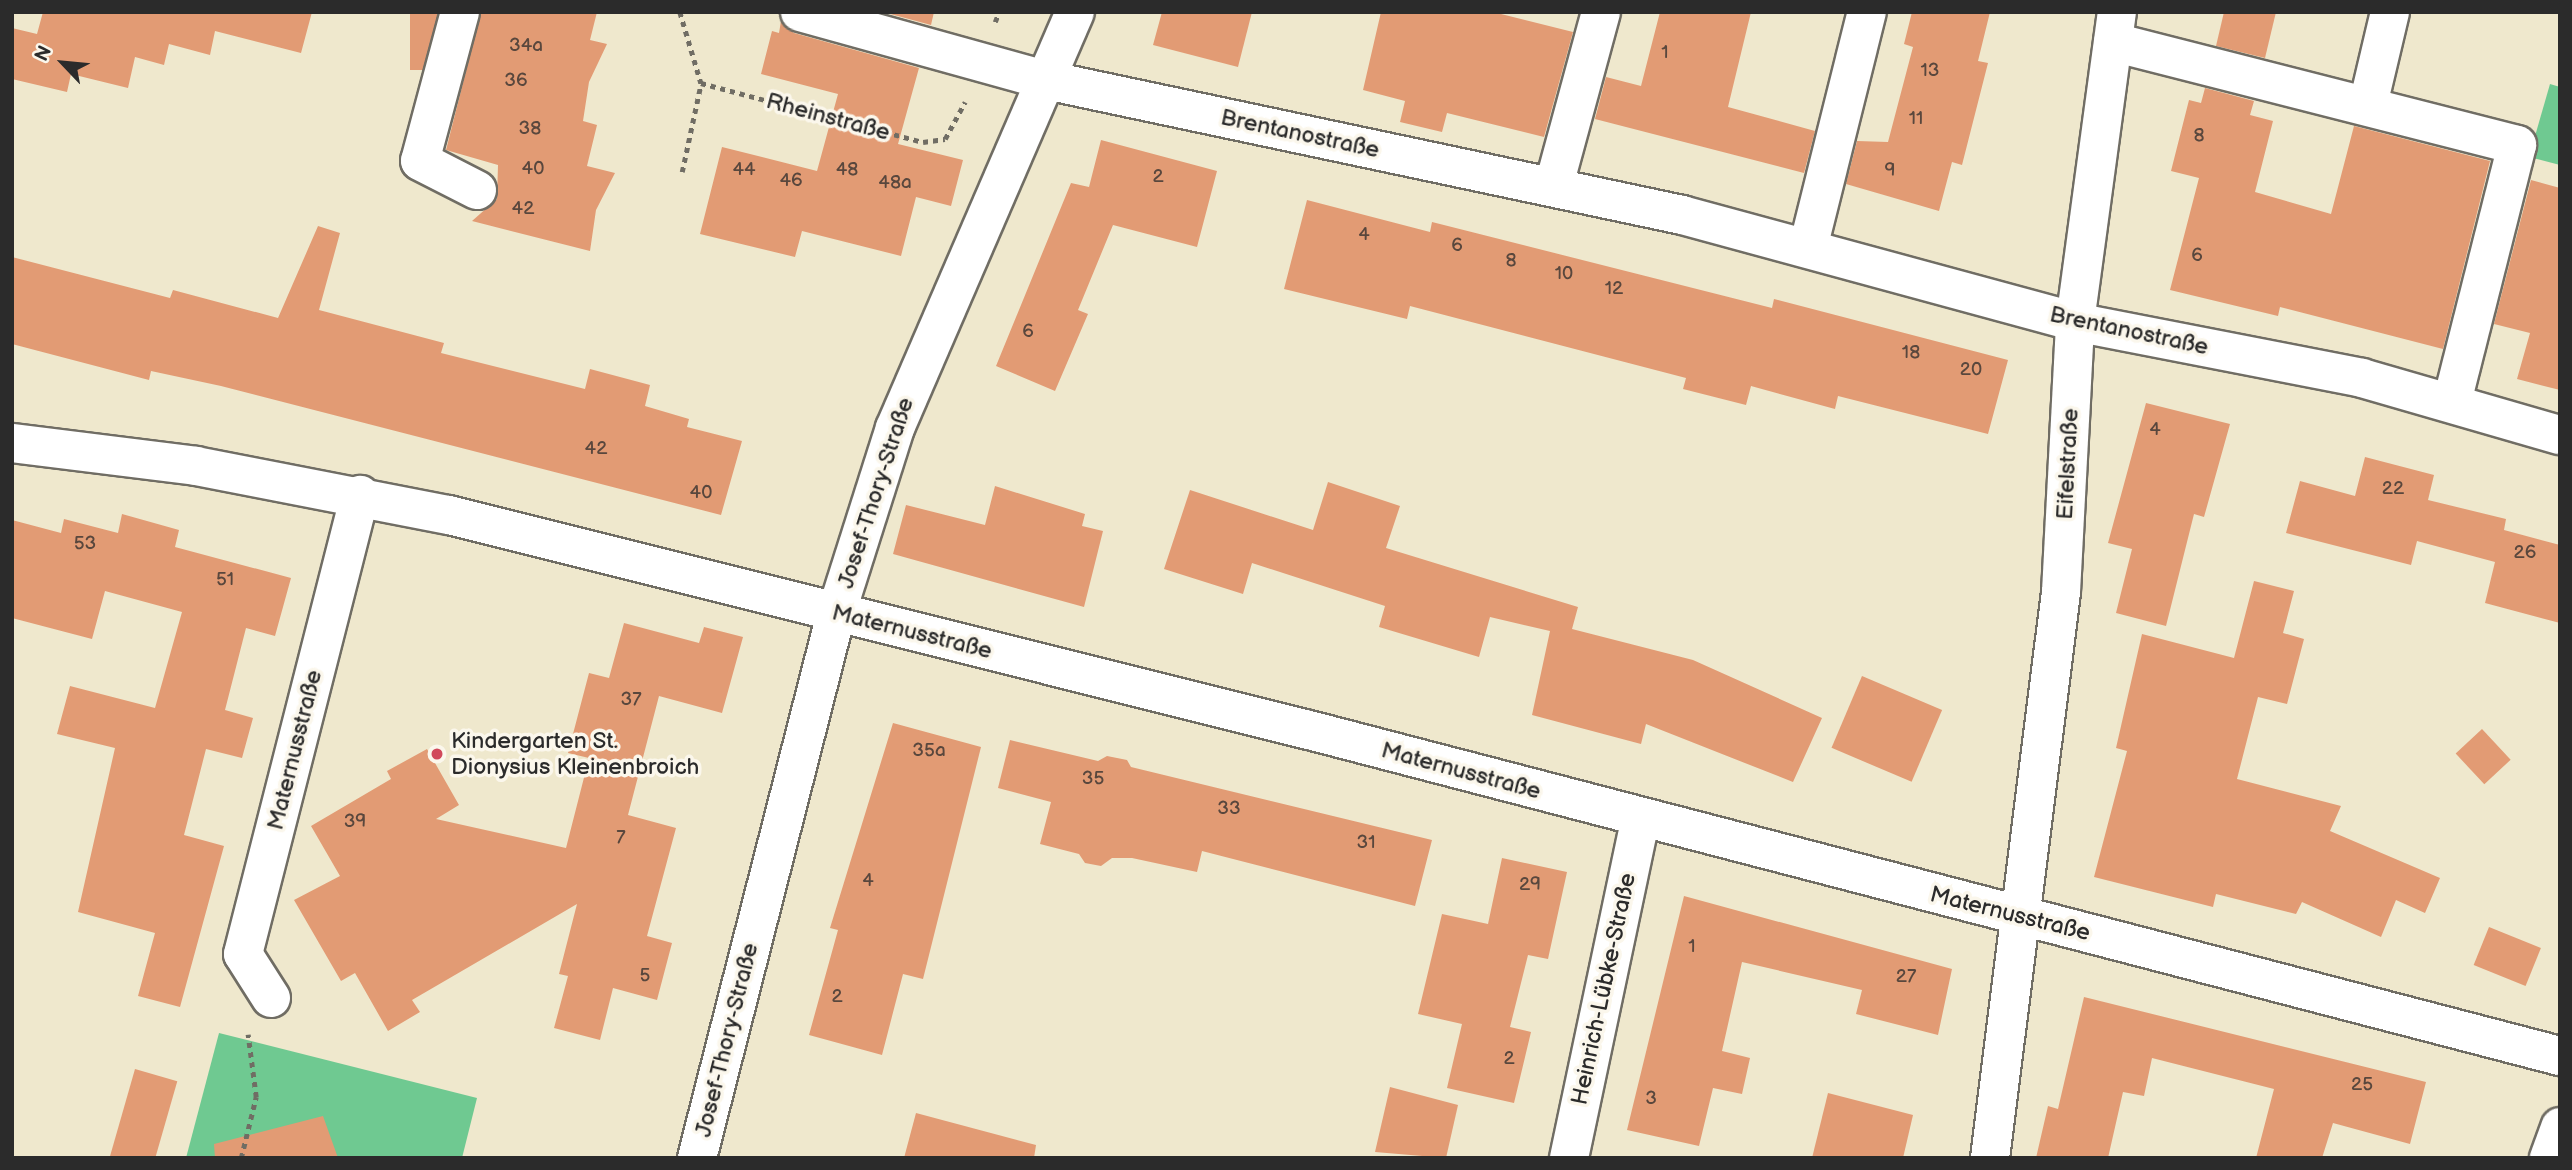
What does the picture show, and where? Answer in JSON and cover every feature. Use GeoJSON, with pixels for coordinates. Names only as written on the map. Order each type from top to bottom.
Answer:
{"type":"FeatureCollection","features":[{"type":"Feature","properties":{"kind":"street"},"geometry":{"type":"LineString","coordinates":[[460,12],[420,160],[477,190]]}},
{"type":"Feature","properties":{"kind":"street","name":"Brentanostraße"},"geometry":{"type":"LineString","coordinates":[[800,12],[1046,80],[1554,185],[1808,248],[2075,322],[2362,378],[2560,435]]}},
{"type":"Feature","properties":{"kind":"street","name":"Josef-Thory-Straße"},"geometry":{"type":"LineString","coordinates":[[697,1158],[836,614],[895,428],[1075,12]]}},
{"type":"Feature","properties":{"kind":"street"},"geometry":{"type":"LineString","coordinates":[[1554,185],[1601,12]]}},
{"type":"Feature","properties":{"kind":"street"},"geometry":{"type":"LineString","coordinates":[[1808,248],[1867,12]]}},
{"type":"Feature","properties":{"kind":"street"},"geometry":{"type":"LineString","coordinates":[[2368,106],[2390,12]]}},
{"type":"Feature","properties":{"kind":"street"},"geometry":{"type":"LineString","coordinates":[[2115,27],[2368,106],[2517,145],[2452,402]]}},
{"type":"Feature","properties":{"kind":"street","name":"Eifelstraße"},"geometry":{"type":"LineString","coordinates":[[1990,1158],[2061,592],[2075,322],[2115,27]]}},
{"type":"Feature","properties":{"kind":"street","name":"Maternusstraße"},"geometry":{"type":"LineString","coordinates":[[12,443],[360,495],[1309,730],[1640,820],[2560,1056]]}},
{"type":"Feature","properties":{"kind":"street","name":"Maternusstraße"},"geometry":{"type":"LineString","coordinates":[[259,1010],[243,954],[360,495]]}},
{"type":"Feature","properties":{"kind":"street","name":"Heinrich-Lübke-Straße"},"geometry":{"type":"LineString","coordinates":[[1569,1158],[1640,820]]}},
{"type":"Feature","properties":{"kind":"street"},"geometry":{"type":"LineString","coordinates":[[2549,1158],[2560,1128]]}},
{"type":"Feature","properties":{"kind":"path"},"geometry":{"type":"LineString","coordinates":[[680,12],[701,83],[682,172]]}},
{"type":"Feature","properties":{"kind":"path","name":"Rheinstraße"},"geometry":{"type":"LineString","coordinates":[[701,83],[934,143],[959,122],[977,63]]}},
{"type":"Feature","properties":{"kind":"path"},"geometry":{"type":"LineString","coordinates":[[241,1158],[256,1097],[259,1010]]}},
{"type":"Feature","properties":{"kind":"green space"},"geometry":{"type":"Polygon","coordinates":[[[2550,84],[2560,87],[2560,165],[2529,157],[2550,84]]]}},
{"type":"Feature","properties":{"kind":"green space"},"geometry":{"type":"Polygon","coordinates":[[[219,1033],[477,1098],[462,1158],[186,1158],[219,1033]]]}},
{"type":"Feature","properties":{"kind":"building"},"geometry":{"type":"Polygon","coordinates":[[[43,12],[312,12],[301,53],[215,31],[210,55],[169,44],[164,65],[135,57],[128,88],[71,74],[67,92],[12,79],[12,28],[37,34],[43,12]]]}},
{"type":"Feature","properties":{"kind":"building"},"geometry":{"type":"Polygon","coordinates":[[[410,12],[437,12],[437,70],[410,70],[410,12]]]}},
{"type":"Feature","properties":{"kind":"building"},"geometry":{"type":"Polygon","coordinates":[[[481,12],[597,12],[590,40],[607,44],[589,82],[583,121],[597,125],[587,166],[615,173],[596,210],[590,251],[472,221],[497,199],[498,165],[446,150],[481,12]]]}},
{"type":"Feature","properties":{"kind":"building"},"geometry":{"type":"Polygon","coordinates":[[[883,12],[934,12],[931,25],[883,12]]]}},
{"type":"Feature","properties":{"kind":"building"},"geometry":{"type":"Polygon","coordinates":[[[1162,12],[1252,12],[1238,67],[1153,45],[1162,12]]]}},
{"type":"Feature","properties":{"kind":"building"},"geometry":{"type":"Polygon","coordinates":[[[1381,12],[1493,12],[1573,32],[1544,137],[1447,113],[1442,132],[1400,122],[1405,101],[1363,90],[1381,12]]]}},
{"type":"Feature","properties":{"kind":"building"},"geometry":{"type":"Polygon","coordinates":[[[1660,12],[1751,12],[1728,107],[1815,131],[1804,173],[1595,119],[1606,77],[1641,86],[1660,12]]]}},
{"type":"Feature","properties":{"kind":"building"},"geometry":{"type":"Polygon","coordinates":[[[1912,12],[1990,12],[1978,61],[1988,63],[1962,165],[1952,162],[1939,211],[1846,184],[1857,141],[1888,142],[1913,47],[1904,44],[1912,12]]]}},
{"type":"Feature","properties":{"kind":"building"},"geometry":{"type":"Polygon","coordinates":[[[2224,12],[2276,12],[2265,58],[2216,46],[2224,12]]]}},
{"type":"Feature","properties":{"kind":"building"},"geometry":{"type":"Polygon","coordinates":[[[781,21],[794,33],[919,68],[898,144],[963,160],[951,206],[916,197],[901,256],[802,231],[795,257],[700,234],[722,147],[817,171],[838,94],[761,74],[772,31],[779,33],[781,21]]]}},
{"type":"Feature","properties":{"kind":"building"},"geometry":{"type":"Polygon","coordinates":[[[2205,88],[2254,101],[2250,115],[2273,121],[2255,192],[2331,214],[2354,126],[2490,161],[2443,349],[2280,307],[2278,316],[2170,290],[2199,178],[2171,171],[2189,100],[2201,103],[2205,88]]]}},
{"type":"Feature","properties":{"kind":"building"},"geometry":{"type":"Polygon","coordinates":[[[1101,140],[1217,171],[1197,247],[1113,225],[1078,310],[1088,314],[1055,391],[996,366],[1071,183],[1089,187],[1101,140]]]}},
{"type":"Feature","properties":{"kind":"building"},"geometry":{"type":"Polygon","coordinates":[[[2531,180],[2560,188],[2560,390],[2517,379],[2530,333],[2494,324],[2531,180]]]}},
{"type":"Feature","properties":{"kind":"building"},"geometry":{"type":"Polygon","coordinates":[[[1307,200],[1430,232],[1432,222],[1772,308],[1774,299],[2008,360],[1988,434],[1838,396],[1835,409],[1751,386],[1746,405],[1683,389],[1686,378],[1410,306],[1407,319],[1284,289],[1307,200]]]}},
{"type":"Feature","properties":{"kind":"building"},"geometry":{"type":"Polygon","coordinates":[[[318,226],[340,233],[319,310],[444,343],[441,353],[585,389],[590,369],[650,385],[645,406],[689,419],[687,427],[742,441],[721,515],[221,386],[151,371],[149,380],[12,344],[12,257],[170,298],[173,290],[278,318],[318,226]]]}},
{"type":"Feature","properties":{"kind":"building"},"geometry":{"type":"Polygon","coordinates":[[[2146,403],[2230,424],[2204,517],[2194,514],[2166,626],[2116,613],[2132,549],[2108,543],[2146,403]]]}},
{"type":"Feature","properties":{"kind":"building"},"geometry":{"type":"Polygon","coordinates":[[[2365,457],[2434,475],[2428,500],[2506,519],[2504,530],[2560,545],[2560,623],[2485,603],[2495,562],[2417,541],[2411,565],[2286,533],[2300,481],[2355,496],[2365,457]]]}},
{"type":"Feature","properties":{"kind":"building"},"geometry":{"type":"Polygon","coordinates":[[[1328,482],[1400,506],[1386,548],[1578,607],[1572,629],[1693,660],[1822,718],[1793,782],[1646,724],[1641,744],[1532,715],[1550,631],[1490,617],[1479,657],[1379,627],[1385,606],[1252,563],[1243,594],[1164,569],[1190,490],[1313,530],[1328,482]]]}},
{"type":"Feature","properties":{"kind":"building"},"geometry":{"type":"Polygon","coordinates":[[[995,486],[1085,514],[1082,526],[1103,531],[1084,607],[893,554],[906,505],[985,525],[995,486]]]}},
{"type":"Feature","properties":{"kind":"building"},"geometry":{"type":"Polygon","coordinates":[[[122,514],[179,530],[175,547],[291,578],[275,636],[246,628],[225,710],[253,718],[242,758],[206,749],[184,835],[224,846],[180,1007],[138,996],[155,933],[78,912],[115,748],[57,734],[70,686],[155,708],[182,612],[105,591],[92,639],[12,618],[12,520],[61,533],[64,519],[118,533],[122,514]]]}},
{"type":"Feature","properties":{"kind":"building"},"geometry":{"type":"Polygon","coordinates":[[[2254,581],[2294,591],[2283,633],[2304,639],[2287,704],[2258,697],[2237,779],[2341,806],[2330,831],[2440,878],[2425,913],[2396,900],[2381,937],[2302,902],[2296,914],[2216,894],[2213,907],[2094,877],[2127,751],[2116,748],[2142,634],[2234,658],[2254,581]]]}},
{"type":"Feature","properties":{"kind":"building"},"geometry":{"type":"Polygon","coordinates":[[[624,623],[699,643],[704,627],[743,637],[722,713],[659,696],[628,815],[676,828],[647,936],[672,943],[657,1000],[613,988],[600,1040],[554,1028],[568,976],[559,974],[577,904],[412,1000],[420,1012],[388,1031],[355,973],[341,981],[294,900],[340,876],[311,826],[391,779],[387,771],[427,749],[459,805],[436,819],[566,848],[589,758],[568,753],[589,673],[609,678],[624,623]]]}},
{"type":"Feature","properties":{"kind":"building"},"geometry":{"type":"Polygon","coordinates":[[[1862,676],[1942,710],[1912,782],[1832,748],[1862,676]]]}},
{"type":"Feature","properties":{"kind":"building"},"geometry":{"type":"Polygon","coordinates":[[[893,723],[981,747],[923,979],[903,974],[882,1055],[809,1035],[838,930],[830,928],[893,723]]]}},
{"type":"Feature","properties":{"kind":"building"},"geometry":{"type":"Polygon","coordinates":[[[2482,729],[2511,760],[2484,784],[2456,754],[2482,729]]]}},
{"type":"Feature","properties":{"kind":"building"},"geometry":{"type":"Polygon","coordinates":[[[1010,740],[1098,761],[1107,756],[1127,760],[1131,767],[1432,840],[1415,906],[1202,851],[1197,872],[1132,858],[1112,858],[1101,866],[1085,863],[1079,854],[1040,844],[1051,802],[998,788],[1010,740]]]}},
{"type":"Feature","properties":{"kind":"building"},"geometry":{"type":"Polygon","coordinates":[[[1502,858],[1567,872],[1548,959],[1528,955],[1510,1027],[1531,1032],[1514,1103],[1447,1088],[1462,1024],[1418,1014],[1442,914],[1488,924],[1502,858]]]}},
{"type":"Feature","properties":{"kind":"building"},"geometry":{"type":"Polygon","coordinates":[[[1684,896],[1952,969],[1938,1035],[1856,1014],[1862,990],[1742,962],[1722,1051],[1750,1058],[1742,1094],[1713,1088],[1699,1146],[1627,1130],[1684,896]]]}},
{"type":"Feature","properties":{"kind":"building"},"geometry":{"type":"Polygon","coordinates":[[[2489,927],[2541,948],[2526,986],[2474,965],[2489,927]]]}},
{"type":"Feature","properties":{"kind":"building"},"geometry":{"type":"Polygon","coordinates":[[[2084,997],[2426,1082],[2410,1144],[2333,1123],[2322,1158],[2256,1158],[2274,1089],[2152,1058],[2144,1096],[2123,1092],[2108,1158],[2036,1158],[2048,1106],[2058,1109],[2084,997]]]}},
{"type":"Feature","properties":{"kind":"building"},"geometry":{"type":"Polygon","coordinates":[[[135,1069],[177,1081],[155,1158],[110,1157],[135,1069]]]}},
{"type":"Feature","properties":{"kind":"building"},"geometry":{"type":"Polygon","coordinates":[[[1390,1087],[1458,1105],[1446,1158],[1375,1152],[1390,1087]]]}},
{"type":"Feature","properties":{"kind":"building"},"geometry":{"type":"Polygon","coordinates":[[[1828,1093],[1913,1115],[1903,1158],[1812,1158],[1828,1093]]]}},
{"type":"Feature","properties":{"kind":"building"},"geometry":{"type":"Polygon","coordinates":[[[916,1113],[1036,1145],[1034,1158],[904,1158],[916,1113]]]}},
{"type":"Feature","properties":{"kind":"building"},"geometry":{"type":"Polygon","coordinates":[[[323,1116],[338,1158],[215,1158],[214,1144],[323,1116]]]}},
{"type":"Feature","properties":{"kind":"place","name":"Kindergarten St. Dionysius Kleinenbroich"},"geometry":{"type":"Point","coordinates":[437,754]}}]}
